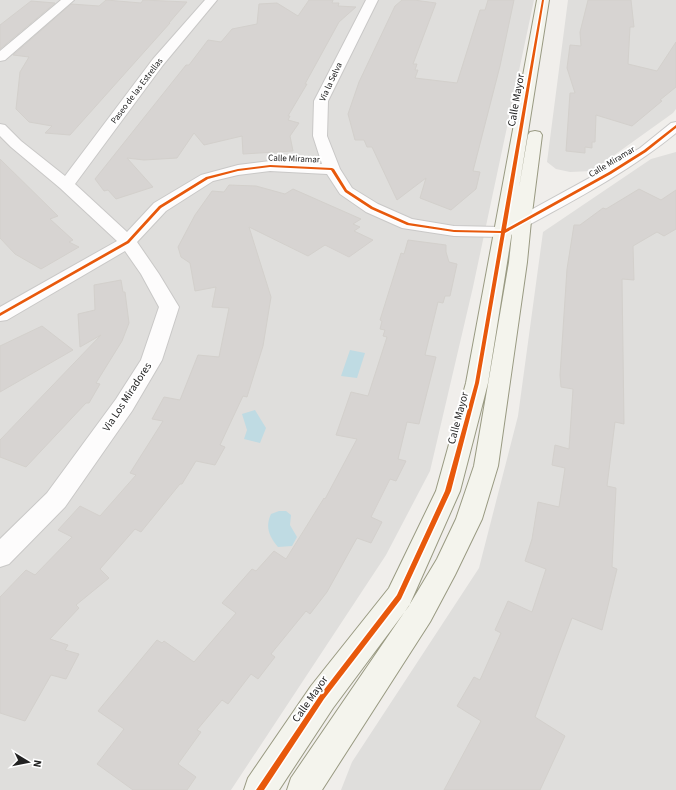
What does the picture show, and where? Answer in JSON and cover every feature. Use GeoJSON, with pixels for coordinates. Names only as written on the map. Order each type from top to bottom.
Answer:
{"type":"FeatureCollection","features":[{"type":"Feature","properties":{"kind":"street"},"geometry":{"type":"LineString","coordinates":[[0,57],[68,0]]}},
{"type":"Feature","properties":{"kind":"street","name":"Paseo de las Estrellas"},"geometry":{"type":"LineString","coordinates":[[66,185],[158,62],[211,0]]}},
{"type":"Feature","properties":{"kind":"street","name":"Via la Selva"},"geometry":{"type":"LineString","coordinates":[[332,169],[320,136],[321,101],[372,0]]}},
{"type":"Feature","properties":{"kind":"street","name":"Calle Mayor"},"geometry":{"type":"LineString","coordinates":[[260,790],[322,697],[446,567],[469,519],[486,466],[518,262],[513,227],[543,0]]}},
{"type":"Feature","properties":{"kind":"street","name":"Calle Mayor"},"geometry":{"type":"LineString","coordinates":[[303,790],[409,605],[448,491],[477,383],[513,227],[555,0]]}},
{"type":"Feature","properties":{"kind":"street","name":"Calle Miramar"},"geometry":{"type":"LineString","coordinates":[[0,315],[128,242],[160,207],[207,178],[238,170],[270,166],[332,169],[346,191],[372,208],[408,224],[454,231],[513,227],[610,173],[645,151],[676,126]]}},
{"type":"Feature","properties":{"kind":"street","name":"Via Los Miradores"},"geometry":{"type":"LineString","coordinates":[[0,128],[16,144],[66,185],[128,242],[150,274],[169,307],[151,360],[124,405],[56,500],[0,556]]}},
{"type":"Feature","properties":{"kind":"street"},"geometry":{"type":"LineString","coordinates":[[645,151],[672,148]]}},
{"type":"Feature","properties":{"kind":"shaded area"},"geometry":{"type":"Polygon","coordinates":[[[0,0],[534,0],[473,287],[430,471],[386,555],[231,790],[0,790],[0,0]]]}},
{"type":"Feature","properties":{"kind":"shaded area"},"geometry":{"type":"Polygon","coordinates":[[[568,0],[676,0],[676,109],[673,113],[592,171],[570,172],[556,169],[547,162],[568,0]]]}},
{"type":"Feature","properties":{"kind":"shaded area"},"geometry":{"type":"Polygon","coordinates":[[[676,152],[676,790],[341,790],[352,762],[479,568],[518,416],[543,232],[651,159],[676,152]]]}},
{"type":"Feature","properties":{"kind":"water"},"geometry":{"type":"Polygon","coordinates":[[[350,350],[365,353],[357,378],[341,376],[350,350]]]}},
{"type":"Feature","properties":{"kind":"water"},"geometry":{"type":"Polygon","coordinates":[[[255,410],[266,428],[260,443],[244,439],[247,430],[242,414],[255,410]]]}},
{"type":"Feature","properties":{"kind":"water"},"geometry":{"type":"Polygon","coordinates":[[[279,511],[286,511],[291,515],[290,525],[297,537],[292,546],[278,547],[270,535],[268,527],[269,519],[271,514],[279,511]]]}},
{"type":"Feature","properties":{"kind":"building"},"geometry":{"type":"Polygon","coordinates":[[[106,0],[141,3],[143,0],[187,2],[70,135],[45,133],[52,126],[29,122],[16,109],[20,72],[29,57],[13,55],[71,4],[99,6],[106,0]]]}},
{"type":"Feature","properties":{"kind":"building"},"geometry":{"type":"Polygon","coordinates":[[[309,0],[333,0],[332,3],[339,3],[338,6],[356,7],[339,22],[305,84],[307,84],[288,116],[290,116],[288,120],[299,123],[290,136],[293,151],[243,154],[242,136],[204,145],[194,133],[177,158],[144,160],[127,158],[153,187],[116,199],[108,190],[104,191],[95,179],[186,65],[189,65],[208,40],[221,42],[232,29],[257,24],[259,4],[277,3],[298,16],[309,0]]]}},
{"type":"Feature","properties":{"kind":"building"},"geometry":{"type":"Polygon","coordinates":[[[402,0],[436,3],[413,64],[417,64],[415,70],[418,70],[415,78],[457,83],[480,10],[485,10],[488,0],[514,0],[500,66],[473,171],[480,172],[476,189],[451,210],[420,198],[426,178],[397,200],[372,147],[367,147],[364,140],[355,140],[348,114],[359,82],[395,6],[402,0]]]}},
{"type":"Feature","properties":{"kind":"building"},"geometry":{"type":"Polygon","coordinates":[[[588,0],[631,0],[634,27],[630,27],[628,64],[657,71],[676,42],[676,87],[632,126],[596,115],[595,142],[592,142],[592,148],[585,147],[585,153],[566,151],[570,93],[575,93],[567,68],[570,45],[581,46],[580,32],[588,0]]]}},
{"type":"Feature","properties":{"kind":"building"},"geometry":{"type":"Polygon","coordinates":[[[31,1],[55,3],[0,49],[0,25],[31,1]]]}},
{"type":"Feature","properties":{"kind":"building"},"geometry":{"type":"Polygon","coordinates":[[[0,159],[58,216],[50,219],[73,240],[69,242],[79,247],[41,269],[15,254],[0,238],[0,159]]]}},
{"type":"Feature","properties":{"kind":"building"},"geometry":{"type":"Polygon","coordinates":[[[229,185],[256,186],[285,194],[293,189],[361,219],[353,224],[360,227],[354,231],[373,240],[349,257],[325,245],[308,256],[249,227],[271,297],[263,346],[247,397],[243,396],[220,445],[225,447],[215,465],[196,461],[182,484],[180,484],[141,532],[135,529],[100,569],[109,578],[76,605],[79,608],[50,639],[68,645],[65,650],[79,654],[66,679],[51,675],[25,721],[0,713],[0,597],[26,570],[35,575],[72,537],[58,530],[80,506],[100,516],[136,475],[130,473],[163,421],[152,419],[164,397],[180,400],[198,355],[219,357],[229,308],[212,307],[216,287],[195,291],[190,263],[181,257],[178,247],[195,215],[212,191],[224,192],[229,185]]]}},
{"type":"Feature","properties":{"kind":"building"},"geometry":{"type":"Polygon","coordinates":[[[639,189],[661,200],[676,190],[676,229],[664,236],[657,232],[633,246],[634,280],[622,279],[624,424],[615,422],[607,486],[616,488],[612,567],[617,569],[602,630],[572,618],[535,717],[565,736],[540,790],[444,790],[481,721],[457,706],[474,677],[480,680],[501,633],[495,630],[508,601],[532,612],[546,569],[525,561],[532,539],[538,502],[559,507],[565,468],[552,465],[555,445],[569,449],[573,389],[561,387],[560,375],[567,269],[574,225],[580,225],[603,208],[606,209],[639,189]]]}},
{"type":"Feature","properties":{"kind":"building"},"geometry":{"type":"Polygon","coordinates":[[[408,240],[446,245],[446,252],[449,262],[457,264],[450,296],[445,296],[443,303],[438,302],[425,355],[436,357],[419,424],[407,422],[398,459],[406,461],[396,481],[390,479],[371,517],[382,522],[371,543],[357,538],[327,592],[310,614],[306,611],[271,654],[275,657],[258,679],[251,674],[228,704],[222,700],[197,730],[201,732],[178,764],[196,777],[187,790],[133,790],[97,764],[124,729],[98,711],[157,640],[162,643],[164,641],[194,662],[236,613],[222,603],[252,569],[256,571],[274,551],[286,559],[324,498],[325,499],[357,439],[336,435],[351,392],[368,396],[387,337],[383,336],[385,330],[380,329],[382,321],[380,320],[401,253],[404,254],[408,240]]]}},
{"type":"Feature","properties":{"kind":"building"},"geometry":{"type":"Polygon","coordinates":[[[121,280],[123,292],[125,292],[129,323],[122,341],[96,383],[100,384],[89,403],[86,403],[26,467],[0,457],[0,440],[101,335],[80,347],[78,314],[95,310],[94,285],[121,280]]]}},
{"type":"Feature","properties":{"kind":"building"},"geometry":{"type":"Polygon","coordinates":[[[42,326],[73,350],[0,392],[0,346],[42,326]]]}},
{"type":"Feature","properties":{"kind":"cycle path"},"geometry":{"type":"LineString","coordinates":[[260,790],[322,697],[399,597],[448,491],[477,383],[543,0]]}},
{"type":"Feature","properties":{"kind":"cycle path"},"geometry":{"type":"LineString","coordinates":[[0,315],[128,242],[160,207],[207,178],[238,170],[270,166],[332,169],[346,191],[372,208],[408,224],[454,231],[503,232],[610,173],[645,151],[676,126]]}}]}
